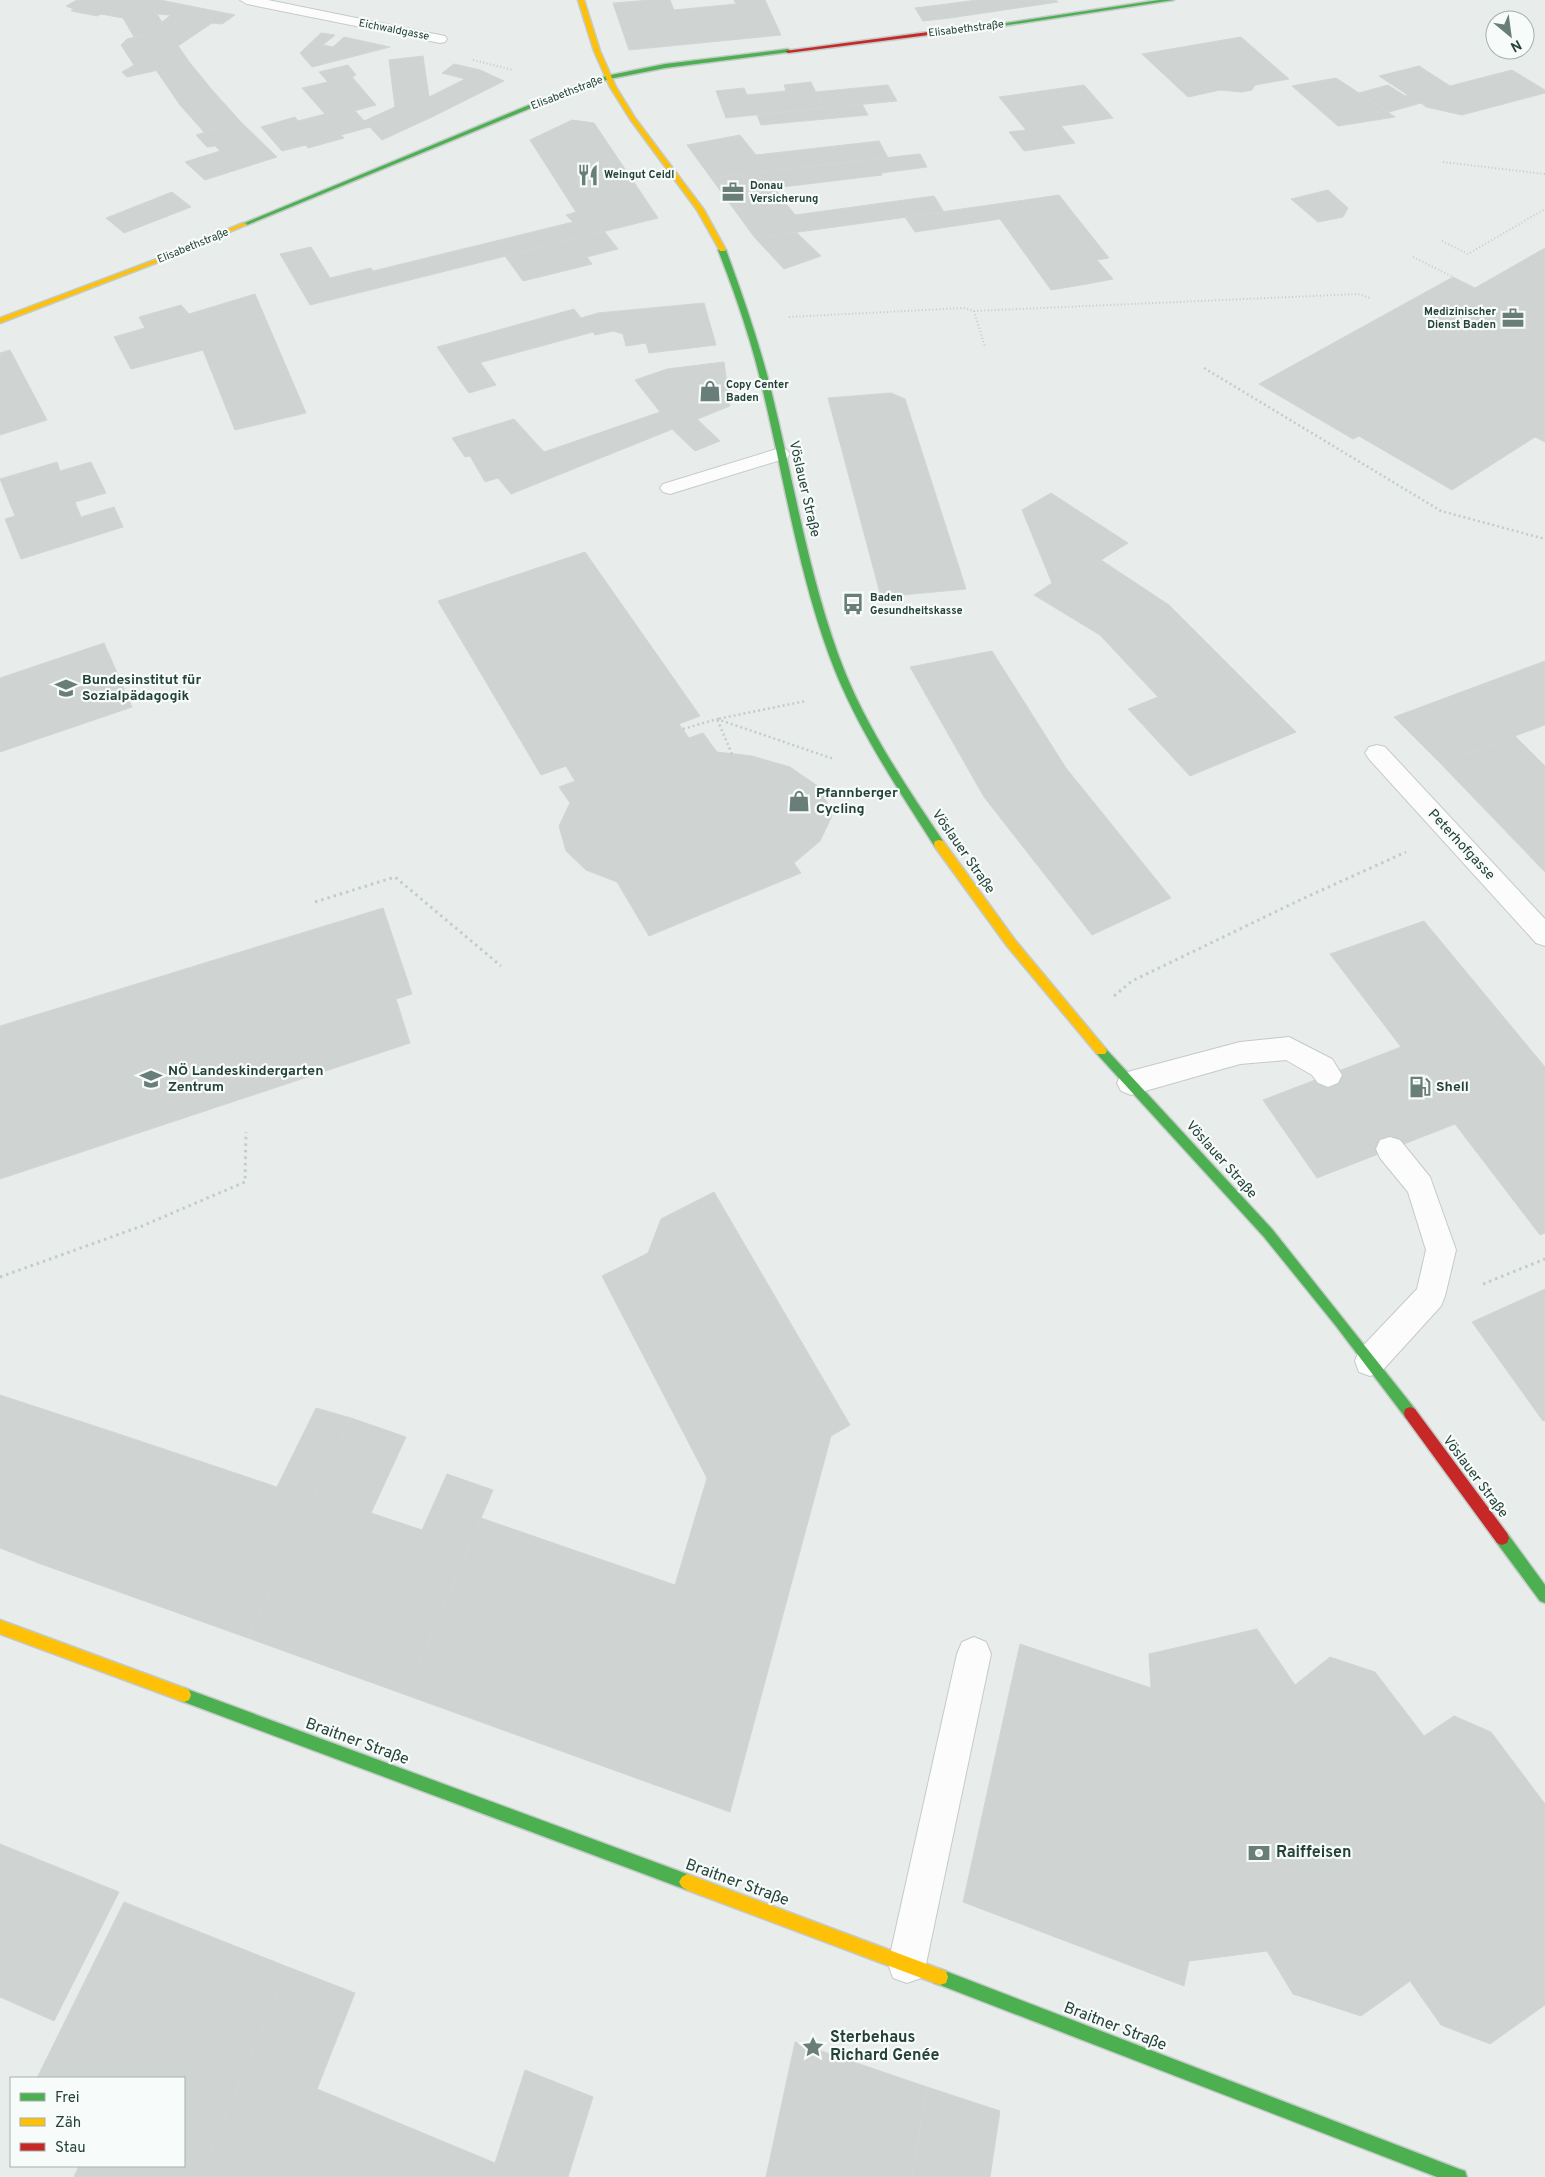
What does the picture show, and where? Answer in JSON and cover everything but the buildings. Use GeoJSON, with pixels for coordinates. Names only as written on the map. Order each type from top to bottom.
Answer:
{"type":"FeatureCollection","features":[{"type":"Feature","properties":{"kind":"street","name":"Eichwaldgasse"},"geometry":{"type":"LineString","coordinates":[[247,0],[440,39]]}},
{"type":"Feature","properties":{"kind":"street","name":"Vöslauer Straße"},"geometry":{"type":"LineString","coordinates":[[581,0],[597,54],[626,110],[685,187],[707,220],[726,260],[760,360],[780,454],[817,607],[845,682],[903,790],[947,858],[1007,939],[1078,1025],[1268,1233],[1370,1361],[1545,1596]]}},
{"type":"Feature","properties":{"kind":"street","name":"Elisabethstraße"},"geometry":{"type":"LineString","coordinates":[[0,320],[160,260],[608,77],[665,66],[1000,25],[1171,0]]}},
{"type":"Feature","properties":{"kind":"street"},"geometry":{"type":"LineString","coordinates":[[670,488],[780,454]]}},
{"type":"Feature","properties":{"kind":"street","name":"Peterhofgasse"},"geometry":{"type":"LineString","coordinates":[[1377,753],[1545,936]]}},
{"type":"Feature","properties":{"kind":"street"},"geometry":{"type":"LineString","coordinates":[[1131,1083],[1240,1053],[1290,1048],[1322,1067],[1328,1075]]}},
{"type":"Feature","properties":{"kind":"street"},"geometry":{"type":"LineString","coordinates":[[1370,1361],[1430,1296],[1441,1250],[1420,1186],[1390,1149]]}},
{"type":"Feature","properties":{"kind":"street","name":"Braitner Straße"},"geometry":{"type":"LineString","coordinates":[[0,1627],[907,1964],[1459,2177]]}},
{"type":"Feature","properties":{"kind":"street"},"geometry":{"type":"LineString","coordinates":[[907,1964],[974,1654]]}},
{"type":"Feature","properties":{"kind":"path","name":"Eichwaldgasse"},"geometry":{"type":"LineString","coordinates":[[440,39],[457,56],[533,74],[553,98]]}},
{"type":"Feature","properties":{"kind":"path"},"geometry":{"type":"LineString","coordinates":[[1443,162],[1545,174]]}},
{"type":"Feature","properties":{"kind":"path"},"geometry":{"type":"LineString","coordinates":[[1442,241],[1468,254],[1545,209]]}},
{"type":"Feature","properties":{"kind":"path"},"geometry":{"type":"LineString","coordinates":[[1413,257],[1453,277]]}},
{"type":"Feature","properties":{"kind":"path"},"geometry":{"type":"LineString","coordinates":[[746,320],[964,308],[974,311],[1358,294],[1370,298]]}},
{"type":"Feature","properties":{"kind":"path"},"geometry":{"type":"LineString","coordinates":[[974,311],[985,347]]}},
{"type":"Feature","properties":{"kind":"path"},"geometry":{"type":"LineString","coordinates":[[1204,368],[1441,512],[1545,539]]}},
{"type":"Feature","properties":{"kind":"path"},"geometry":{"type":"LineString","coordinates":[[683,729],[717,719],[792,704]]}},
{"type":"Feature","properties":{"kind":"path"},"geometry":{"type":"LineString","coordinates":[[717,719],[732,754]]}},
{"type":"Feature","properties":{"kind":"path"},"geometry":{"type":"LineString","coordinates":[[717,719],[829,758]]}},
{"type":"Feature","properties":{"kind":"path"},"geometry":{"type":"LineString","coordinates":[[1078,1025],[1132,981],[1302,899],[1450,833]]}},
{"type":"Feature","properties":{"kind":"path"},"geometry":{"type":"LineString","coordinates":[[315,902],[396,877],[501,966]]}},
{"type":"Feature","properties":{"kind":"path"},"geometry":{"type":"LineString","coordinates":[[0,1277],[142,1226],[245,1182],[246,1132]]}},
{"type":"Feature","properties":{"kind":"path"},"geometry":{"type":"LineString","coordinates":[[1481,1284],[1545,1258]]}},
{"type":"Feature","properties":{"kind":"traffic: fast"},"geometry":{"type":"LineString","coordinates":[[989,26],[1171,0]]}},
{"type":"Feature","properties":{"kind":"traffic: fast"},"geometry":{"type":"LineString","coordinates":[[245,224],[553,97],[608,77],[665,66],[788,51]]}},
{"type":"Feature","properties":{"kind":"traffic: fast"},"geometry":{"type":"LineString","coordinates":[[722,250],[740,296],[767,389],[799,533],[824,627],[834,656],[859,712],[889,766],[939,844]]}},
{"type":"Feature","properties":{"kind":"traffic: fast"},"geometry":{"type":"LineString","coordinates":[[1101,1051],[1268,1233],[1410,1413]]}},
{"type":"Feature","properties":{"kind":"traffic: fast"},"geometry":{"type":"LineString","coordinates":[[1502,1538],[1545,1596]]}},
{"type":"Feature","properties":{"kind":"traffic: fast"},"geometry":{"type":"LineString","coordinates":[[184,1695],[687,1882]]}},
{"type":"Feature","properties":{"kind":"traffic: fast"},"geometry":{"type":"LineString","coordinates":[[940,1977],[1459,2177]]}},
{"type":"Feature","properties":{"kind":"traffic: slow"},"geometry":{"type":"LineString","coordinates":[[581,0],[597,51],[613,87],[632,118],[700,210],[722,250]]}},
{"type":"Feature","properties":{"kind":"traffic: slow"},"geometry":{"type":"LineString","coordinates":[[0,321],[159,260],[245,224]]}},
{"type":"Feature","properties":{"kind":"traffic: slow"},"geometry":{"type":"LineString","coordinates":[[939,844],[1011,943],[1101,1051]]}},
{"type":"Feature","properties":{"kind":"traffic: slow"},"geometry":{"type":"LineString","coordinates":[[0,1627],[184,1695]]}},
{"type":"Feature","properties":{"kind":"traffic: slow"},"geometry":{"type":"LineString","coordinates":[[687,1882],[940,1977]]}},
{"type":"Feature","properties":{"kind":"traffic: jam"},"geometry":{"type":"LineString","coordinates":[[788,51],[989,26]]}},
{"type":"Feature","properties":{"kind":"traffic: jam"},"geometry":{"type":"LineString","coordinates":[[1410,1413],[1502,1538]]}},
{"type":"Feature","properties":{"kind":"place","name":"Weingut Ceidl"},"geometry":{"type":"Point","coordinates":[588,175]}},
{"type":"Feature","properties":{"kind":"place","name":"Donau Versicherung"},"geometry":{"type":"Point","coordinates":[733,192]}},
{"type":"Feature","properties":{"kind":"place","name":"Medizinischer Dienst Baden"},"geometry":{"type":"Point","coordinates":[1513,318]}},
{"type":"Feature","properties":{"kind":"place","name":"Copy Center Baden"},"geometry":{"type":"Point","coordinates":[710,391]}},
{"type":"Feature","properties":{"kind":"place","name":"Baden Gesundheitskasse"},"geometry":{"type":"Point","coordinates":[853,604]}},
{"type":"Feature","properties":{"kind":"place","name":"Bundesinstitut für Sozialpädagogik"},"geometry":{"type":"Point","coordinates":[66,688]}},
{"type":"Feature","properties":{"kind":"place","name":"Pfannberger Cycling"},"geometry":{"type":"Point","coordinates":[799,801]}},
{"type":"Feature","properties":{"kind":"place","name":"NÖ Landeskindergarten Zentrum"},"geometry":{"type":"Point","coordinates":[151,1079]}},
{"type":"Feature","properties":{"kind":"place","name":"Shell"},"geometry":{"type":"Point","coordinates":[1420,1087]}},
{"type":"Feature","properties":{"kind":"place","name":"Raiffeisen"},"geometry":{"type":"Point","coordinates":[1259,1853]}},
{"type":"Feature","properties":{"kind":"place","name":"Sterbehaus Richard Genée"},"geometry":{"type":"Point","coordinates":[813,2047]}}]}
